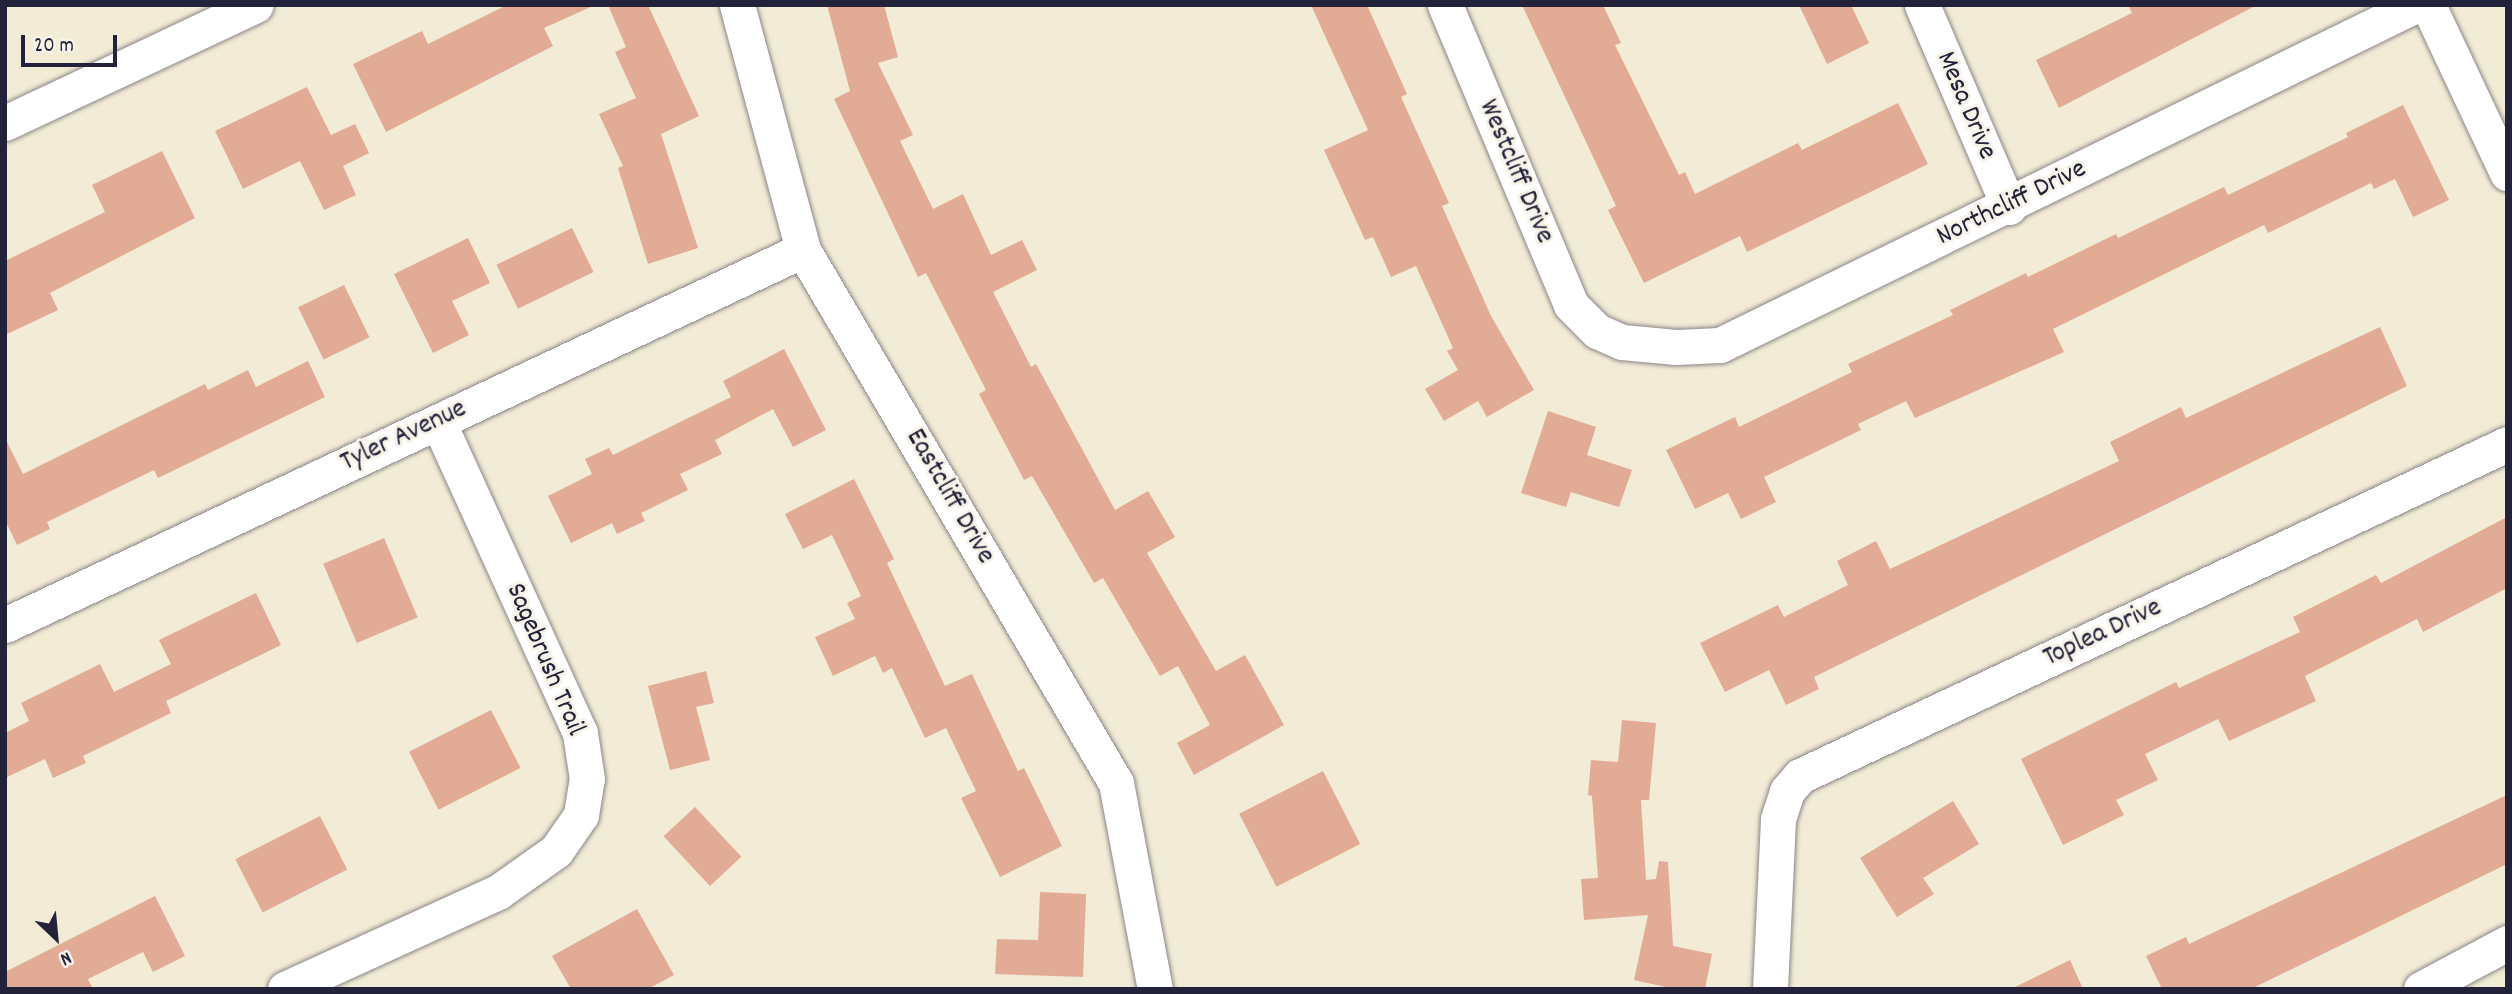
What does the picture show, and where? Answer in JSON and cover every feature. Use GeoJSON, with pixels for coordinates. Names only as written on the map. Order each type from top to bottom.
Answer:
{"type":"FeatureCollection","features":[{"type":"Feature","properties":{"kind":"street"},"geometry":{"type":"LineString","coordinates":[[5,123],[256,5]]}},
{"type":"Feature","properties":{"kind":"street","name":"Eastcliff Drive"},"geometry":{"type":"LineString","coordinates":[[737,5],[803,250],[1116,783],[1155,989]]}},
{"type":"Feature","properties":{"kind":"street","name":"Westcliff Drive"},"geometry":{"type":"LineString","coordinates":[[1445,5],[1571,305],[1597,331]]}},
{"type":"Feature","properties":{"kind":"street","name":"Mesa Drive"},"geometry":{"type":"LineString","coordinates":[[1922,5],[2009,207]]}},
{"type":"Feature","properties":{"kind":"street","name":"Northcliff Drive"},"geometry":{"type":"LineString","coordinates":[[1597,331],[1622,342],[1720,345],[2009,207],[2416,5]]}},
{"type":"Feature","properties":{"kind":"street"},"geometry":{"type":"LineString","coordinates":[[2428,5],[2507,173]]}},
{"type":"Feature","properties":{"kind":"street","name":"Tyler Avenue"},"geometry":{"type":"LineString","coordinates":[[5,625],[803,250]]}},
{"type":"Feature","properties":{"kind":"street","name":"Sagebrush Trail"},"geometry":{"type":"LineString","coordinates":[[285,989],[498,892],[556,851],[581,815],[587,779],[580,733],[438,422]]}},
{"type":"Feature","properties":{"kind":"street","name":"Toplea Drive"},"geometry":{"type":"LineString","coordinates":[[1770,989],[1778,882],[1778,819],[1787,791],[1800,776],[2507,444]]}},
{"type":"Feature","properties":{"kind":"street"},"geometry":{"type":"LineString","coordinates":[[2421,989],[2507,943]]}},
{"type":"Feature","properties":{"kind":"building"},"geometry":{"type":"Polygon","coordinates":[[[507,5],[595,5],[544,28],[553,46],[386,132],[353,64],[422,31],[428,44],[507,5]]]}},
{"type":"Feature","properties":{"kind":"building"},"geometry":{"type":"Polygon","coordinates":[[[608,5],[648,5],[699,116],[661,134],[698,248],[648,264],[618,168],[623,166],[599,114],[636,98],[615,52],[626,47],[608,5]]]}},
{"type":"Feature","properties":{"kind":"building"},"geometry":{"type":"Polygon","coordinates":[[[827,5],[884,5],[898,57],[878,63],[913,135],[900,141],[933,209],[963,194],[991,255],[1022,240],[1037,270],[993,292],[1031,367],[1036,364],[1115,510],[1148,491],[1175,537],[1147,553],[1216,671],[1245,655],[1284,725],[1194,775],[1177,743],[1210,725],[1178,666],[1160,676],[1103,578],[1094,583],[1032,476],[1024,480],[979,394],[986,390],[926,273],[918,277],[834,99],[850,91],[827,5]]]}},
{"type":"Feature","properties":{"kind":"building"},"geometry":{"type":"Polygon","coordinates":[[[1311,5],[1367,5],[1407,94],[1401,97],[1449,203],[1442,206],[1491,316],[1534,390],[1487,417],[1478,401],[1444,421],[1425,389],[1458,370],[1447,351],[1453,348],[1416,266],[1391,277],[1373,237],[1365,240],[1324,150],[1368,130],[1311,5]]]}},
{"type":"Feature","properties":{"kind":"building"},"geometry":{"type":"Polygon","coordinates":[[[1522,5],[1603,5],[1621,43],[1615,45],[1679,175],[1685,172],[1695,194],[1798,143],[1802,150],[1898,103],[1928,164],[1747,252],[1740,236],[1644,283],[1608,210],[1616,206],[1522,5]]]}},
{"type":"Feature","properties":{"kind":"building"},"geometry":{"type":"Polygon","coordinates":[[[1799,5],[1851,5],[1869,43],[1827,64],[1799,5]]]}},
{"type":"Feature","properties":{"kind":"building"},"geometry":{"type":"Polygon","coordinates":[[[2128,5],[2257,5],[2059,108],[2036,60],[2132,13],[2128,5]]]}},
{"type":"Feature","properties":{"kind":"building"},"geometry":{"type":"Polygon","coordinates":[[[307,87],[331,135],[355,124],[369,153],[343,166],[356,195],[324,210],[300,161],[243,189],[215,131],[307,87]]]}},
{"type":"Feature","properties":{"kind":"building"},"geometry":{"type":"Polygon","coordinates":[[[2403,105],[2449,200],[2413,217],[2395,179],[2374,189],[2371,183],[2268,233],[2264,225],[2053,329],[2064,352],[1915,418],[1906,401],[1858,424],[1861,430],[1764,477],[1776,502],[1741,519],[1728,493],[1695,509],[1666,450],[1735,417],[1739,427],[1852,372],[1848,364],[1953,315],[1950,310],[2026,273],[2028,277],[2116,234],[2118,238],[2224,187],[2228,195],[2348,137],[2346,133],[2403,105]]]}},
{"type":"Feature","properties":{"kind":"building"},"geometry":{"type":"Polygon","coordinates":[[[162,151],[195,218],[50,293],[58,310],[5,335],[5,261],[105,212],[92,185],[162,151]]]}},
{"type":"Feature","properties":{"kind":"building"},"geometry":{"type":"Polygon","coordinates":[[[572,228],[593,272],[518,309],[497,265],[572,228]]]}},
{"type":"Feature","properties":{"kind":"building"},"geometry":{"type":"Polygon","coordinates":[[[468,238],[490,283],[452,301],[469,335],[433,353],[394,274],[468,238]]]}},
{"type":"Feature","properties":{"kind":"building"},"geometry":{"type":"Polygon","coordinates":[[[344,285],[369,337],[324,359],[298,307],[344,285]]]}},
{"type":"Feature","properties":{"kind":"building"},"geometry":{"type":"Polygon","coordinates":[[[2380,327],[2407,386],[1814,677],[1819,689],[1786,705],[1769,670],[1725,692],[1700,643],[1778,605],[1784,617],[1848,585],[1837,561],[1876,541],[1890,569],[2119,461],[2110,442],[2181,407],[2186,418],[2380,327]]]}},
{"type":"Feature","properties":{"kind":"building"},"geometry":{"type":"Polygon","coordinates":[[[784,349],[826,430],[793,447],[773,409],[715,440],[722,454],[680,474],[688,490],[641,513],[645,521],[617,534],[612,523],[571,543],[548,496],[592,474],[585,459],[609,448],[613,455],[731,397],[723,381],[784,349]]]}},
{"type":"Feature","properties":{"kind":"building"},"geometry":{"type":"Polygon","coordinates":[[[308,361],[325,397],[158,478],[154,470],[47,522],[50,529],[17,545],[5,520],[5,438],[23,474],[205,384],[208,390],[248,370],[256,387],[308,361]]]}},
{"type":"Feature","properties":{"kind":"building"},"geometry":{"type":"Polygon","coordinates":[[[1548,411],[1596,427],[1587,455],[1632,470],[1619,507],[1571,492],[1566,507],[1521,493],[1548,411]]]}},
{"type":"Feature","properties":{"kind":"building"},"geometry":{"type":"Polygon","coordinates":[[[854,479],[894,559],[887,563],[945,686],[972,674],[1018,771],[1024,768],[1062,846],[1000,877],[961,798],[976,791],[946,728],[925,738],[892,668],[883,673],[875,656],[833,676],[815,637],[855,619],[847,603],[861,596],[832,535],[803,549],[785,514],[854,479]]]}},
{"type":"Feature","properties":{"kind":"building"},"geometry":{"type":"Polygon","coordinates":[[[2507,517],[2507,588],[2423,632],[2417,619],[2305,676],[2316,701],[2229,741],[2218,719],[2145,754],[2158,780],[2116,800],[2124,815],[2063,845],[2021,759],[2176,682],[2179,688],[2300,632],[2293,617],[2376,575],[2381,583],[2507,517]]]}},
{"type":"Feature","properties":{"kind":"building"},"geometry":{"type":"Polygon","coordinates":[[[384,538],[418,617],[357,643],[323,564],[384,538]]]}},
{"type":"Feature","properties":{"kind":"building"},"geometry":{"type":"Polygon","coordinates":[[[256,593],[281,645],[166,701],[171,713],[83,756],[86,763],[53,778],[45,759],[5,778],[5,733],[29,721],[21,703],[100,664],[114,692],[171,664],[159,640],[256,593]]]}},
{"type":"Feature","properties":{"kind":"building"},"geometry":{"type":"Polygon","coordinates":[[[706,671],[714,703],[696,707],[710,760],[670,770],[648,686],[706,671]]]}},
{"type":"Feature","properties":{"kind":"building"},"geometry":{"type":"Polygon","coordinates":[[[491,710],[521,768],[439,810],[409,752],[491,710]]]}},
{"type":"Feature","properties":{"kind":"building"},"geometry":{"type":"Polygon","coordinates":[[[1622,720],[1656,723],[1649,800],[1641,800],[1646,880],[1656,879],[1659,861],[1668,862],[1673,946],[1712,954],[1705,989],[1675,989],[1634,980],[1648,915],[1584,920],[1581,879],[1598,878],[1592,796],[1588,795],[1591,760],[1618,762],[1622,720]]]}},
{"type":"Feature","properties":{"kind":"building"},"geometry":{"type":"Polygon","coordinates":[[[1323,771],[1360,844],[1276,887],[1239,814],[1323,771]]]}},
{"type":"Feature","properties":{"kind":"building"},"geometry":{"type":"Polygon","coordinates":[[[2507,795],[2507,864],[2251,989],[2162,989],[2146,956],[2186,937],[2189,944],[2507,795]]]}},
{"type":"Feature","properties":{"kind":"building"},"geometry":{"type":"Polygon","coordinates":[[[1953,801],[1979,844],[1923,878],[1934,894],[1897,917],[1860,858],[1953,801]]]}},
{"type":"Feature","properties":{"kind":"building"},"geometry":{"type":"Polygon","coordinates":[[[695,807],[741,857],[710,886],[664,836],[695,807]]]}},
{"type":"Feature","properties":{"kind":"building"},"geometry":{"type":"Polygon","coordinates":[[[320,816],[347,869],[263,913],[235,859],[320,816]]]}},
{"type":"Feature","properties":{"kind":"building"},"geometry":{"type":"Polygon","coordinates":[[[1040,892],[1086,894],[1083,977],[995,974],[997,939],[1038,940],[1040,892]]]}},
{"type":"Feature","properties":{"kind":"building"},"geometry":{"type":"Polygon","coordinates":[[[155,896],[185,956],[153,972],[143,952],[88,979],[93,989],[5,989],[5,972],[155,896]]]}},
{"type":"Feature","properties":{"kind":"building"},"geometry":{"type":"Polygon","coordinates":[[[637,909],[674,975],[648,989],[571,989],[552,956],[637,909]]]}},
{"type":"Feature","properties":{"kind":"building"},"geometry":{"type":"Polygon","coordinates":[[[2070,960],[2083,989],[2011,989],[2070,960]]]}}]}
